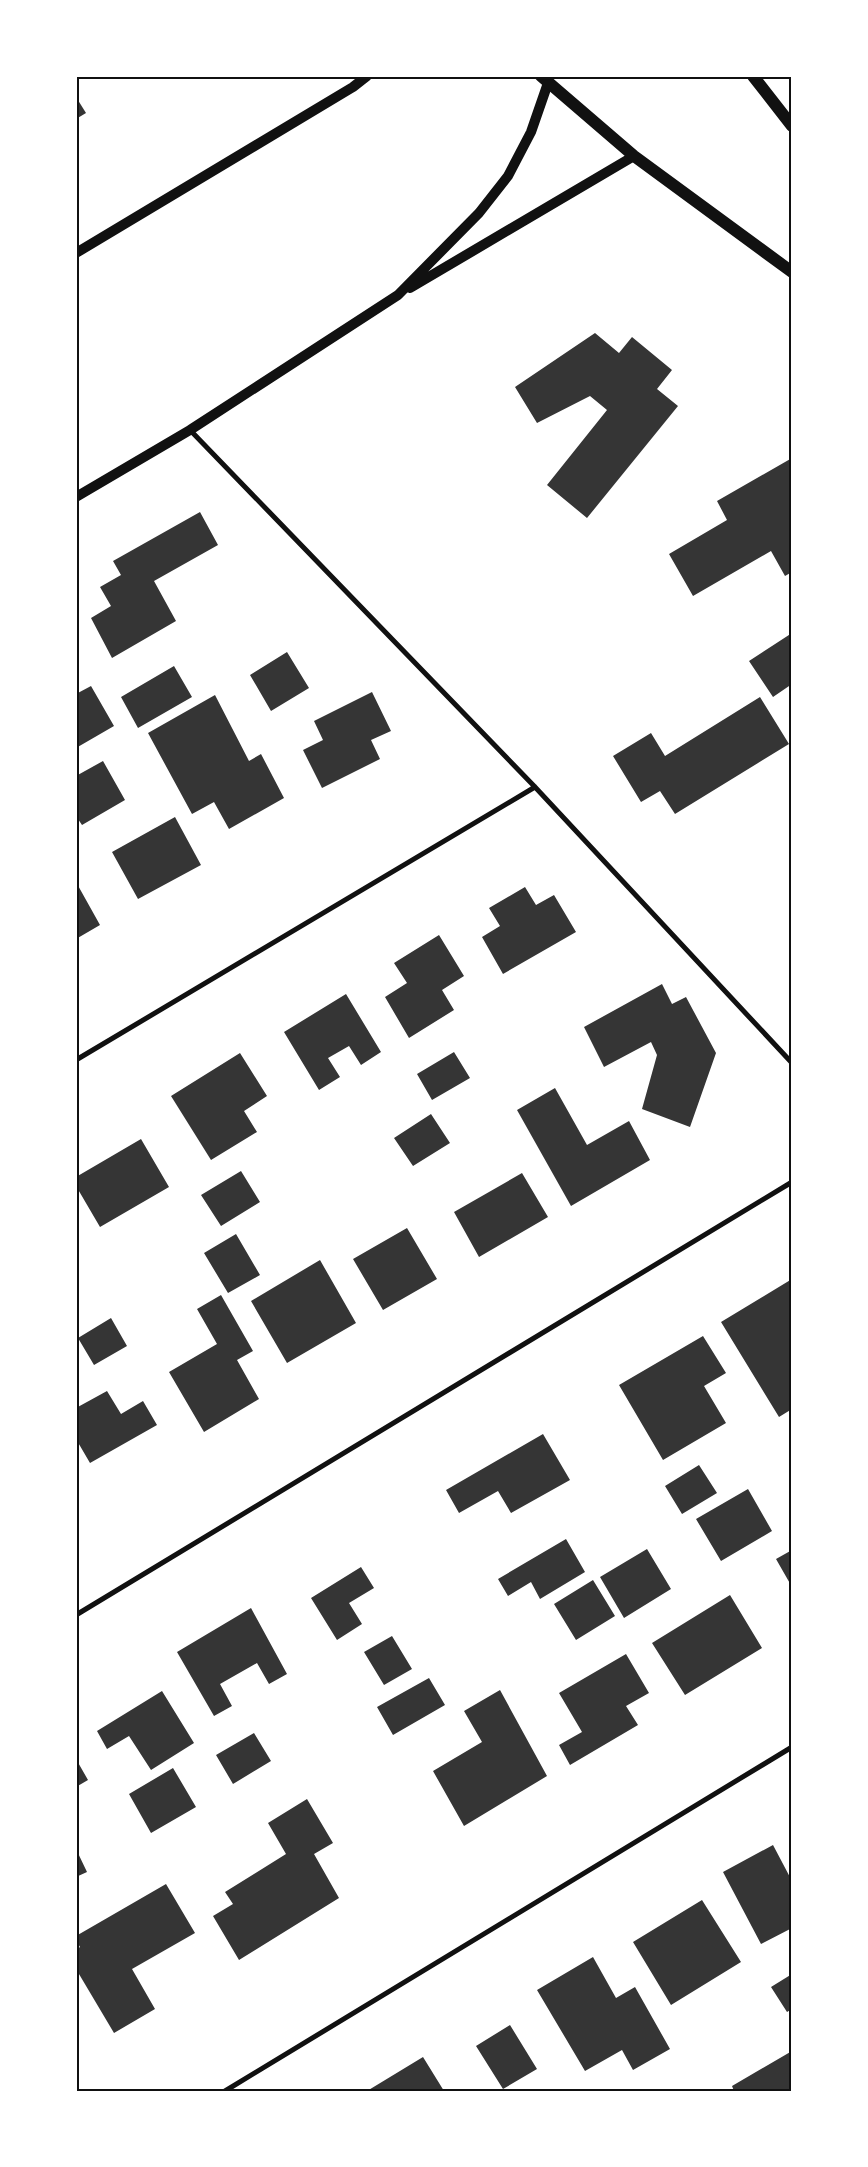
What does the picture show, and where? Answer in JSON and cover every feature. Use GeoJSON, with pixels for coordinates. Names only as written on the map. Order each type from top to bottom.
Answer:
{"type":"FeatureCollection","features":[{"type":"Feature","properties":{"kind":"main road"},"geometry":{"type":"LineString","coordinates":[[76,252],[353,87],[367,76]]}},
{"type":"Feature","properties":{"kind":"main road"},"geometry":{"type":"LineString","coordinates":[[753,76],[792,126]]}},
{"type":"Feature","properties":{"kind":"main road"},"geometry":{"type":"LineString","coordinates":[[398,295],[479,212],[508,176],[532,132],[546,78],[634,156],[792,272]]}},
{"type":"Feature","properties":{"kind":"main road"},"geometry":{"type":"LineString","coordinates":[[76,497],[190,430],[398,295],[634,156]]}},
{"type":"Feature","properties":{"kind":"street"},"geometry":{"type":"LineString","coordinates":[[190,430],[535,787],[792,1063]]}},
{"type":"Feature","properties":{"kind":"street"},"geometry":{"type":"LineString","coordinates":[[76,1060],[535,787]]}},
{"type":"Feature","properties":{"kind":"street"},"geometry":{"type":"LineString","coordinates":[[76,1614],[792,1182]]}},
{"type":"Feature","properties":{"kind":"street"},"geometry":{"type":"LineString","coordinates":[[225,2091],[792,1747]]}},
{"type":"Feature","properties":{"kind":"building"},"geometry":{"type":"Polygon","coordinates":[[[76,97],[86,113],[76,119],[76,97]]]}},
{"type":"Feature","properties":{"kind":"building"},"geometry":{"type":"Polygon","coordinates":[[[595,333],[619,353],[632,337],[672,370],[657,389],[678,406],[587,518],[547,485],[607,410],[590,396],[537,423],[515,387],[595,333]]]}},
{"type":"Feature","properties":{"kind":"building"},"geometry":{"type":"Polygon","coordinates":[[[792,458],[792,572],[785,576],[771,551],[693,596],[669,554],[727,520],[717,501],[792,458]]]}},
{"type":"Feature","properties":{"kind":"building"},"geometry":{"type":"Polygon","coordinates":[[[200,512],[218,545],[154,581],[176,621],[112,658],[91,618],[111,606],[100,587],[121,575],[113,561],[200,512]]]}},
{"type":"Feature","properties":{"kind":"building"},"geometry":{"type":"Polygon","coordinates":[[[792,633],[792,684],[773,697],[749,661],[792,633]]]}},
{"type":"Feature","properties":{"kind":"building"},"geometry":{"type":"Polygon","coordinates":[[[287,652],[309,688],[271,711],[250,675],[287,652]]]}},
{"type":"Feature","properties":{"kind":"building"},"geometry":{"type":"Polygon","coordinates":[[[174,666],[192,697],[138,728],[121,697],[174,666]]]}},
{"type":"Feature","properties":{"kind":"building"},"geometry":{"type":"Polygon","coordinates":[[[91,686],[114,726],[76,748],[76,694],[91,686]]]}},
{"type":"Feature","properties":{"kind":"building"},"geometry":{"type":"Polygon","coordinates":[[[372,692],[391,731],[371,740],[380,759],[322,788],[303,750],[323,740],[314,721],[372,692]]]}},
{"type":"Feature","properties":{"kind":"building"},"geometry":{"type":"Polygon","coordinates":[[[215,695],[249,761],[261,754],[284,798],[229,829],[214,802],[192,814],[148,733],[215,695]]]}},
{"type":"Feature","properties":{"kind":"building"},"geometry":{"type":"Polygon","coordinates":[[[760,697],[789,744],[675,814],[660,791],[641,802],[613,756],[651,733],[665,756],[760,697]]]}},
{"type":"Feature","properties":{"kind":"building"},"geometry":{"type":"Polygon","coordinates":[[[103,761],[125,800],[82,825],[76,816],[76,776],[103,761]]]}},
{"type":"Feature","properties":{"kind":"building"},"geometry":{"type":"Polygon","coordinates":[[[175,817],[201,865],[138,899],[112,852],[175,817]]]}},
{"type":"Feature","properties":{"kind":"building"},"geometry":{"type":"Polygon","coordinates":[[[76,882],[100,925],[76,939],[76,882]]]}},
{"type":"Feature","properties":{"kind":"building"},"geometry":{"type":"Polygon","coordinates":[[[525,887],[536,905],[554,895],[576,932],[503,974],[482,937],[500,926],[489,908],[525,887]]]}},
{"type":"Feature","properties":{"kind":"building"},"geometry":{"type":"Polygon","coordinates":[[[439,935],[464,976],[442,990],[454,1010],[409,1038],[385,997],[407,983],[394,963],[439,935]]]}},
{"type":"Feature","properties":{"kind":"building"},"geometry":{"type":"Polygon","coordinates":[[[662,984],[672,1004],[686,997],[716,1053],[690,1127],[642,1109],[657,1055],[651,1042],[604,1067],[584,1027],[662,984]]]}},
{"type":"Feature","properties":{"kind":"building"},"geometry":{"type":"Polygon","coordinates":[[[346,994],[381,1052],[361,1065],[349,1046],[328,1058],[340,1077],[319,1090],[284,1032],[346,994]]]}},
{"type":"Feature","properties":{"kind":"building"},"geometry":{"type":"Polygon","coordinates":[[[454,1052],[470,1078],[432,1100],[417,1074],[454,1052]]]}},
{"type":"Feature","properties":{"kind":"building"},"geometry":{"type":"Polygon","coordinates":[[[240,1053],[267,1096],[244,1111],[257,1132],[211,1160],[171,1096],[240,1053]]]}},
{"type":"Feature","properties":{"kind":"building"},"geometry":{"type":"Polygon","coordinates":[[[555,1088],[587,1145],[629,1121],[650,1160],[571,1206],[517,1110],[555,1088]]]}},
{"type":"Feature","properties":{"kind":"building"},"geometry":{"type":"Polygon","coordinates":[[[431,1114],[450,1143],[413,1166],[394,1138],[431,1114]]]}},
{"type":"Feature","properties":{"kind":"building"},"geometry":{"type":"Polygon","coordinates":[[[141,1139],[169,1187],[100,1227],[76,1186],[76,1177],[141,1139]]]}},
{"type":"Feature","properties":{"kind":"building"},"geometry":{"type":"Polygon","coordinates":[[[241,1171],[260,1202],[221,1226],[201,1195],[241,1171]]]}},
{"type":"Feature","properties":{"kind":"building"},"geometry":{"type":"Polygon","coordinates":[[[522,1173],[548,1217],[479,1257],[454,1212],[522,1173]]]}},
{"type":"Feature","properties":{"kind":"building"},"geometry":{"type":"Polygon","coordinates":[[[407,1228],[437,1279],[383,1310],[353,1259],[407,1228]]]}},
{"type":"Feature","properties":{"kind":"building"},"geometry":{"type":"Polygon","coordinates":[[[236,1234],[260,1275],[228,1293],[204,1253],[236,1234]]]}},
{"type":"Feature","properties":{"kind":"building"},"geometry":{"type":"Polygon","coordinates":[[[320,1260],[356,1323],[287,1363],[251,1301],[320,1260]]]}},
{"type":"Feature","properties":{"kind":"building"},"geometry":{"type":"Polygon","coordinates":[[[792,1279],[792,1409],[779,1417],[721,1322],[792,1279]]]}},
{"type":"Feature","properties":{"kind":"building"},"geometry":{"type":"Polygon","coordinates":[[[221,1295],[253,1351],[237,1360],[259,1399],[204,1432],[169,1372],[217,1344],[197,1309],[221,1295]]]}},
{"type":"Feature","properties":{"kind":"building"},"geometry":{"type":"Polygon","coordinates":[[[111,1318],[127,1346],[94,1365],[78,1338],[111,1318]]]}},
{"type":"Feature","properties":{"kind":"building"},"geometry":{"type":"Polygon","coordinates":[[[703,1336],[726,1373],[704,1386],[726,1423],[663,1460],[619,1385],[703,1336]]]}},
{"type":"Feature","properties":{"kind":"building"},"geometry":{"type":"Polygon","coordinates":[[[107,1391],[121,1414],[143,1401],[157,1425],[90,1463],[76,1439],[76,1408],[107,1391]]]}},
{"type":"Feature","properties":{"kind":"building"},"geometry":{"type":"Polygon","coordinates":[[[543,1434],[570,1480],[511,1513],[498,1491],[459,1513],[446,1490],[543,1434]]]}},
{"type":"Feature","properties":{"kind":"building"},"geometry":{"type":"Polygon","coordinates":[[[699,1465],[717,1493],[682,1514],[665,1486],[699,1465]]]}},
{"type":"Feature","properties":{"kind":"building"},"geometry":{"type":"Polygon","coordinates":[[[748,1489],[772,1531],[721,1561],[696,1519],[748,1489]]]}},
{"type":"Feature","properties":{"kind":"building"},"geometry":{"type":"Polygon","coordinates":[[[566,1539],[585,1572],[540,1599],[531,1582],[508,1596],[498,1579],[566,1539]]]}},
{"type":"Feature","properties":{"kind":"building"},"geometry":{"type":"Polygon","coordinates":[[[647,1549],[671,1589],[624,1618],[600,1577],[647,1549]]]}},
{"type":"Feature","properties":{"kind":"building"},"geometry":{"type":"Polygon","coordinates":[[[792,1550],[792,1587],[776,1559],[792,1550]]]}},
{"type":"Feature","properties":{"kind":"building"},"geometry":{"type":"Polygon","coordinates":[[[361,1567],[374,1588],[349,1603],[362,1624],[337,1640],[311,1598],[361,1567]]]}},
{"type":"Feature","properties":{"kind":"building"},"geometry":{"type":"Polygon","coordinates":[[[593,1580],[615,1616],[576,1640],[554,1604],[593,1580]]]}},
{"type":"Feature","properties":{"kind":"building"},"geometry":{"type":"Polygon","coordinates":[[[730,1595],[762,1648],[685,1695],[652,1643],[730,1595]]]}},
{"type":"Feature","properties":{"kind":"building"},"geometry":{"type":"Polygon","coordinates":[[[251,1608],[287,1674],[269,1684],[257,1663],[220,1684],[232,1706],[214,1716],[177,1652],[251,1608]]]}},
{"type":"Feature","properties":{"kind":"building"},"geometry":{"type":"Polygon","coordinates":[[[392,1636],[412,1669],[384,1685],[364,1652],[392,1636]]]}},
{"type":"Feature","properties":{"kind":"building"},"geometry":{"type":"Polygon","coordinates":[[[626,1654],[649,1693],[626,1706],[638,1725],[570,1765],[559,1745],[582,1732],[559,1693],[626,1654]]]}},
{"type":"Feature","properties":{"kind":"building"},"geometry":{"type":"Polygon","coordinates":[[[429,1678],[445,1705],[393,1735],[377,1707],[429,1678]]]}},
{"type":"Feature","properties":{"kind":"building"},"geometry":{"type":"Polygon","coordinates":[[[500,1690],[547,1776],[464,1826],[433,1771],[482,1742],[464,1711],[500,1690]]]}},
{"type":"Feature","properties":{"kind":"building"},"geometry":{"type":"Polygon","coordinates":[[[162,1691],[194,1743],[151,1770],[129,1736],[107,1749],[97,1731],[162,1691]]]}},
{"type":"Feature","properties":{"kind":"building"},"geometry":{"type":"Polygon","coordinates":[[[254,1733],[271,1761],[233,1784],[216,1755],[254,1733]]]}},
{"type":"Feature","properties":{"kind":"building"},"geometry":{"type":"Polygon","coordinates":[[[76,1759],[88,1780],[76,1787],[76,1759]]]}},
{"type":"Feature","properties":{"kind":"building"},"geometry":{"type":"Polygon","coordinates":[[[173,1768],[196,1807],[151,1833],[129,1794],[173,1768]]]}},
{"type":"Feature","properties":{"kind":"building"},"geometry":{"type":"Polygon","coordinates":[[[307,1799],[333,1843],[314,1854],[339,1898],[239,1960],[213,1916],[233,1904],[225,1892],[286,1854],[268,1823],[307,1799]]]}},
{"type":"Feature","properties":{"kind":"building"},"geometry":{"type":"Polygon","coordinates":[[[773,1845],[792,1881],[792,1928],[761,1944],[723,1872],[773,1845]]]}},
{"type":"Feature","properties":{"kind":"building"},"geometry":{"type":"Polygon","coordinates":[[[76,1849],[87,1872],[76,1877],[76,1849]]]}},
{"type":"Feature","properties":{"kind":"building"},"geometry":{"type":"Polygon","coordinates":[[[166,1884],[195,1933],[132,1969],[155,2009],[114,2033],[76,1969],[76,1950],[80,1947],[76,1936],[166,1884]]]}},
{"type":"Feature","properties":{"kind":"building"},"geometry":{"type":"Polygon","coordinates":[[[702,1900],[741,1962],[671,2005],[633,1942],[702,1900]]]}},
{"type":"Feature","properties":{"kind":"building"},"geometry":{"type":"Polygon","coordinates":[[[593,1957],[616,1998],[635,1987],[670,2049],[633,2070],[622,2050],[585,2071],[537,1990],[593,1957]]]}},
{"type":"Feature","properties":{"kind":"building"},"geometry":{"type":"Polygon","coordinates":[[[792,1974],[792,2009],[787,2012],[771,1987],[792,1974]]]}},
{"type":"Feature","properties":{"kind":"building"},"geometry":{"type":"Polygon","coordinates":[[[510,2025],[537,2069],[503,2089],[476,2046],[510,2025]]]}},
{"type":"Feature","properties":{"kind":"building"},"geometry":{"type":"Polygon","coordinates":[[[792,2051],[792,2091],[734,2091],[732,2086],[792,2051]]]}},
{"type":"Feature","properties":{"kind":"building"},"geometry":{"type":"Polygon","coordinates":[[[423,2057],[444,2091],[367,2091],[423,2057]]]}}]}
